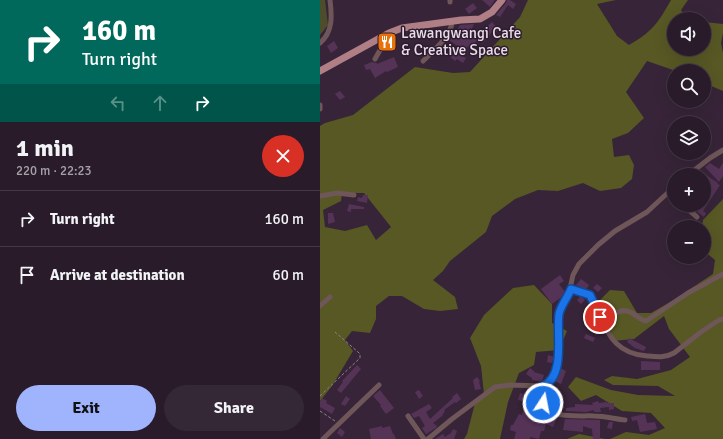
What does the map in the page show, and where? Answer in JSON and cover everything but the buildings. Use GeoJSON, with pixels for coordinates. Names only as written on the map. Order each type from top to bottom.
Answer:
{"type":"FeatureCollection","features":[{"type":"Feature","properties":{"kind":"main road"},"geometry":{"type":"LineString","coordinates":[[320,71],[389,33],[402,28],[480,19],[492,12],[502,0]]}},
{"type":"Feature","properties":{"kind":"street"},"geometry":{"type":"LineString","coordinates":[[320,44],[327,36],[331,22],[330,0]]}},
{"type":"Feature","properties":{"kind":"street"},"geometry":{"type":"LineString","coordinates":[[423,60],[446,36],[451,29],[452,22]]}},
{"type":"Feature","properties":{"kind":"street"},"geometry":{"type":"LineString","coordinates":[[375,59],[389,33]]}},
{"type":"Feature","properties":{"kind":"street"},"geometry":{"type":"LineString","coordinates":[[697,168],[723,150]]}},
{"type":"Feature","properties":{"kind":"street"},"geometry":{"type":"LineString","coordinates":[[320,196],[337,193],[354,195]]}},
{"type":"Feature","properties":{"kind":"street"},"geometry":{"type":"LineString","coordinates":[[428,439],[495,387],[502,385],[543,386],[548,384],[555,370],[560,344],[558,320],[559,312],[571,289],[575,270],[598,245],[620,228],[647,212],[667,194]]}},
{"type":"Feature","properties":{"kind":"street"},"geometry":{"type":"LineString","coordinates":[[691,212],[697,217]]}},
{"type":"Feature","properties":{"kind":"street"},"geometry":{"type":"LineString","coordinates":[[603,322],[620,310],[624,309],[646,321],[688,293],[723,274]]}},
{"type":"Feature","properties":{"kind":"street"},"geometry":{"type":"LineString","coordinates":[[571,289],[590,295],[611,338],[621,349],[637,355],[660,357],[668,356],[701,332],[723,319]]}},
{"type":"Feature","properties":{"kind":"street"},"geometry":{"type":"LineString","coordinates":[[320,306],[330,297]]}},
{"type":"Feature","properties":{"kind":"street"},"geometry":{"type":"LineString","coordinates":[[323,439],[371,391],[379,385]]}},
{"type":"Feature","properties":{"kind":"street"},"geometry":{"type":"LineString","coordinates":[[543,386],[543,403],[546,407],[558,414],[573,417],[594,416],[626,420]]}},
{"type":"Feature","properties":{"kind":"street"},"geometry":{"type":"LineString","coordinates":[[408,416],[424,439]]}},
{"type":"Feature","properties":{"kind":"path"},"geometry":{"type":"LineString","coordinates":[[320,396],[360,358],[360,354],[335,332]]}},
{"type":"Feature","properties":{"kind":"path"},"geometry":{"type":"LineString","coordinates":[[320,411],[339,424]]}},
{"type":"Feature","properties":{"kind":"green space"},"geometry":{"type":"Polygon","coordinates":[[[320,0],[325,0],[328,25],[320,35],[320,0]]]}},
{"type":"Feature","properties":{"kind":"shaded area"},"geometry":{"type":"Polygon","coordinates":[[[528,0],[616,0],[597,4],[617,36],[629,45],[643,36],[654,26],[671,0],[688,0],[681,10],[682,12],[667,12],[667,56],[711,56],[711,23],[723,24],[721,43],[723,53],[723,91],[711,86],[711,64],[667,64],[667,68],[647,61],[626,92],[644,118],[628,133],[612,139],[614,157],[629,155],[634,165],[632,179],[621,188],[600,191],[583,183],[558,191],[538,190],[515,199],[492,216],[486,232],[450,261],[443,271],[433,280],[455,297],[458,309],[440,311],[424,309],[402,296],[389,296],[376,306],[376,319],[370,333],[352,331],[345,340],[353,351],[332,386],[320,401],[320,126],[325,123],[353,115],[415,67],[453,73],[470,72],[520,17],[528,0]],[[342,193],[341,201],[323,210],[325,227],[345,231],[367,225],[376,240],[391,227],[364,193],[342,193]]]}},
{"type":"Feature","properties":{"kind":"shaded area"},"geometry":{"type":"Polygon","coordinates":[[[723,199],[723,439],[610,439],[626,432],[649,435],[665,428],[651,413],[622,411],[596,395],[581,401],[568,387],[576,377],[611,390],[638,395],[675,396],[658,386],[613,385],[604,380],[612,376],[637,379],[671,370],[690,357],[669,329],[664,316],[634,339],[613,341],[610,329],[601,318],[596,304],[610,290],[624,291],[637,313],[651,313],[713,274],[715,260],[711,257],[711,220],[703,220],[723,199]]]}},
{"type":"Feature","properties":{"kind":"shaded area"},"geometry":{"type":"Polygon","coordinates":[[[534,285],[552,304],[552,323],[567,331],[559,350],[536,352],[534,365],[519,373],[508,402],[500,439],[464,439],[467,434],[475,403],[484,394],[481,366],[470,338],[484,315],[513,288],[534,285]]]}},
{"type":"Feature","properties":{"kind":"shaded area"},"geometry":{"type":"Polygon","coordinates":[[[579,434],[605,439],[567,439],[579,434]]]}},
{"type":"Feature","properties":{"kind":"place","name":"Lawangwangi Cafe & Creative Space"},"geometry":{"type":"Point","coordinates":[387,42]}},
{"type":"Feature","properties":{"kind":"route"},"geometry":{"type":"LineString","coordinates":[[543,403],[543,386],[548,384],[551,380],[558,358],[560,344],[558,320],[559,312],[571,289],[590,295],[595,303],[600,317]]}}]}
